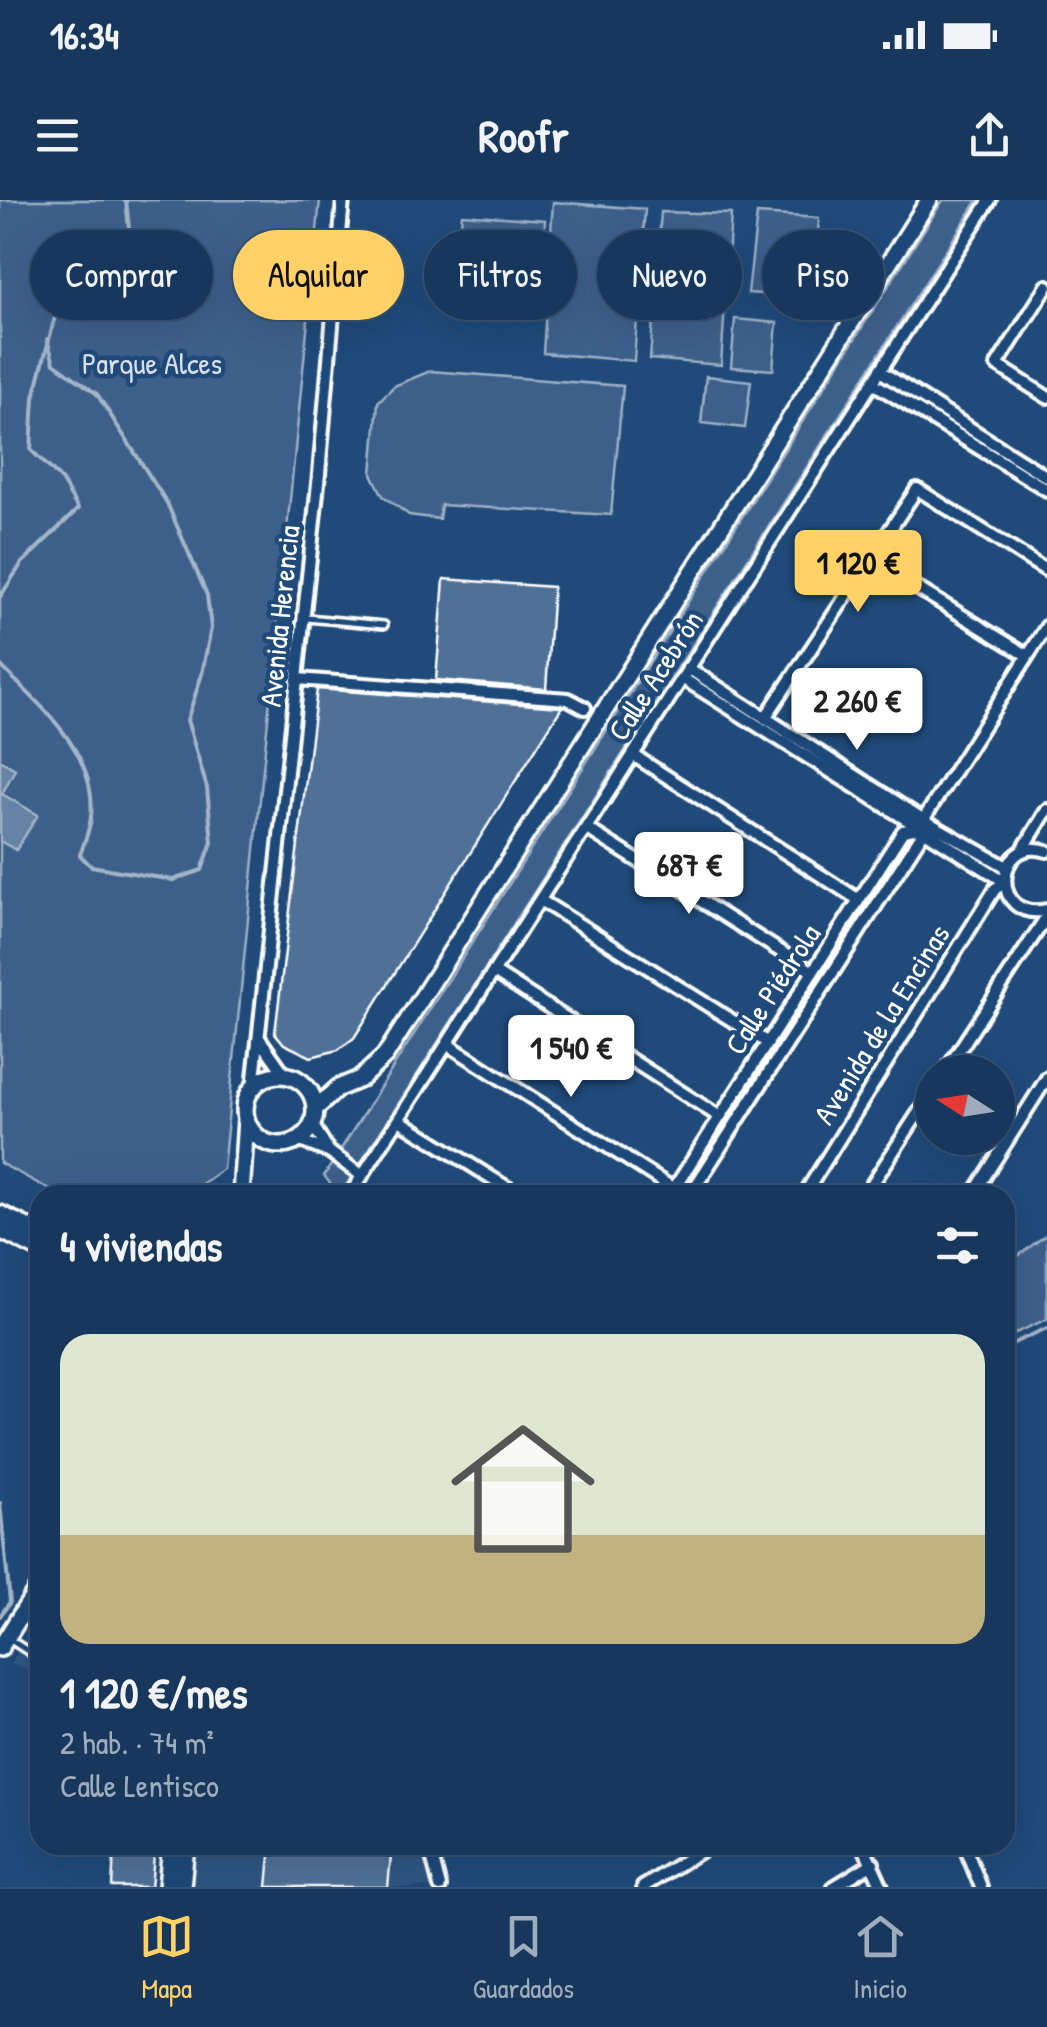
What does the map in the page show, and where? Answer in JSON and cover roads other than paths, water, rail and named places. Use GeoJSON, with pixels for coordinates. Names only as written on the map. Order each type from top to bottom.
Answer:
{"type":"FeatureCollection","features":[{"type":"Feature","properties":{"kind":"main road"},"geometry":{"type":"LineString","coordinates":[[246,1120],[264,1142],[288,1145],[298,1140],[338,1088],[360,1079],[385,1056],[929,200]]}},
{"type":"Feature","properties":{"kind":"main road"},"geometry":{"type":"LineString","coordinates":[[242,1185],[246,1103],[253,1088],[262,1080],[286,1076],[304,1085],[338,1088]]}},
{"type":"Feature","properties":{"kind":"main road"},"geometry":{"type":"LineString","coordinates":[[304,1085],[312,1096],[314,1116]]}},
{"type":"Feature","properties":{"kind":"main road"},"geometry":{"type":"LineString","coordinates":[[244,1165],[264,1142]]}},
{"type":"Feature","properties":{"kind":"main road"},"geometry":{"type":"LineString","coordinates":[[0,1214],[30,1228]]}},
{"type":"Feature","properties":{"kind":"main road"},"geometry":{"type":"LineString","coordinates":[[0,1230],[30,1245]]}},
{"type":"Feature","properties":{"kind":"main road"},"geometry":{"type":"LineString","coordinates":[[3,1643],[30,1601]]}},
{"type":"Feature","properties":{"kind":"main road"},"geometry":{"type":"LineString","coordinates":[[167,1887],[170,1855]]}},
{"type":"Feature","properties":{"kind":"main road"},"geometry":{"type":"LineString","coordinates":[[182,1887],[185,1855]]}},
{"type":"Feature","properties":{"kind":"street","name":"Avenida Herencia"},"geometry":{"type":"LineString","coordinates":[[253,1088],[344,200]]}},
{"type":"Feature","properties":{"kind":"street","name":"Calle Acebrón"},"geometry":{"type":"LineString","coordinates":[[358,1185],[990,200]]}},
{"type":"Feature","properties":{"kind":"street"},"geometry":{"type":"LineString","coordinates":[[1045,292],[997,366],[1047,397]]}},
{"type":"Feature","properties":{"kind":"street"},"geometry":{"type":"LineString","coordinates":[[880,372],[1047,477]]}},
{"type":"Feature","properties":{"kind":"street"},"geometry":{"type":"LineString","coordinates":[[873,383],[1047,490]]}},
{"type":"Feature","properties":{"kind":"street"},"geometry":{"type":"LineString","coordinates":[[766,718],[917,489],[1047,571]]}},
{"type":"Feature","properties":{"kind":"street"},"geometry":{"type":"LineString","coordinates":[[871,560],[1028,656]]}},
{"type":"Feature","properties":{"kind":"street"},"geometry":{"type":"LineString","coordinates":[[696,1185],[1047,626]]}},
{"type":"Feature","properties":{"kind":"street"},"geometry":{"type":"LineString","coordinates":[[685,673],[766,718],[1004,882]]}},
{"type":"Feature","properties":{"kind":"street"},"geometry":{"type":"LineString","coordinates":[[685,673],[922,826],[1007,867]]}},
{"type":"Feature","properties":{"kind":"street"},"geometry":{"type":"LineString","coordinates":[[297,680],[568,699],[584,708]]}},
{"type":"Feature","properties":{"kind":"street"},"geometry":{"type":"LineString","coordinates":[[633,755],[859,900]]}},
{"type":"Feature","properties":{"kind":"street"},"geometry":{"type":"LineString","coordinates":[[956,1055],[1047,913],[1016,905],[1004,882],[1007,867],[1022,851],[1047,810]]}},
{"type":"Feature","properties":{"kind":"street","name":"Calle Piédrola"},"geometry":{"type":"LineString","coordinates":[[677,1185],[903,832],[922,826]]}},
{"type":"Feature","properties":{"kind":"street"},"geometry":{"type":"LineString","coordinates":[[586,828],[813,972]]}},
{"type":"Feature","properties":{"kind":"street"},"geometry":{"type":"LineString","coordinates":[[1022,851],[1047,851]]}},
{"type":"Feature","properties":{"kind":"street","name":"Avenida de la Encinas"},"geometry":{"type":"LineString","coordinates":[[810,1185],[995,889],[1004,882]]}},
{"type":"Feature","properties":{"kind":"street"},"geometry":{"type":"LineString","coordinates":[[540,900],[768,1043]]}},
{"type":"Feature","properties":{"kind":"street"},"geometry":{"type":"LineString","coordinates":[[494,972],[720,1118]]}},
{"type":"Feature","properties":{"kind":"street"},"geometry":{"type":"LineString","coordinates":[[258,1037],[286,1076]]}},
{"type":"Feature","properties":{"kind":"street"},"geometry":{"type":"LineString","coordinates":[[447,1044],[661,1185]]}},
{"type":"Feature","properties":{"kind":"street"},"geometry":{"type":"LineString","coordinates":[[980,1185],[1047,1078]]}},
{"type":"Feature","properties":{"kind":"street"},"geometry":{"type":"LineString","coordinates":[[314,1116],[331,1153]]}},
{"type":"Feature","properties":{"kind":"street"},"geometry":{"type":"LineString","coordinates":[[872,1185],[915,1119]]}},
{"type":"Feature","properties":{"kind":"street"},"geometry":{"type":"LineString","coordinates":[[399,1120],[503,1185]]}},
{"type":"Feature","properties":{"kind":"street"},"geometry":{"type":"LineString","coordinates":[[298,1140],[331,1153],[362,1176]]}},
{"type":"Feature","properties":{"kind":"street"},"geometry":{"type":"LineString","coordinates":[[432,1855],[440,1887]]}},
{"type":"Feature","properties":{"kind":"street"},"geometry":{"type":"LineString","coordinates":[[643,1887],[694,1855]]}},
{"type":"Feature","properties":{"kind":"street"},"geometry":{"type":"LineString","coordinates":[[869,1855],[882,1887]]}},
{"type":"Feature","properties":{"kind":"street"},"geometry":{"type":"LineString","coordinates":[[968,1855],[981,1887]]}},
{"type":"Feature","properties":{"kind":"street"},"geometry":{"type":"LineString","coordinates":[[834,1887],[873,1863]]}},
{"type":"Feature","properties":{"kind":"lane"},"geometry":{"type":"LineString","coordinates":[[304,618],[384,625]]}},
{"type":"Feature","properties":{"kind":"lane"},"geometry":{"type":"LineString","coordinates":[[3,1643],[30,1655]]}},
{"type":"Feature","properties":{"kind":"waterway"},"geometry":{"type":"LineString","coordinates":[[0,597],[22,563],[78,509],[60,478],[31,450],[34,397],[61,294],[123,269],[130,239],[126,200]]}},
{"type":"Feature","properties":{"kind":"waterway"},"geometry":{"type":"LineString","coordinates":[[0,665],[63,732],[85,772],[91,793],[91,817],[80,855],[91,866],[173,880],[202,870],[212,842],[207,788],[187,720],[211,628],[207,595],[167,503],[97,394],[54,363],[47,339]]}},
{"type":"Feature","properties":{"kind":"waterway"},"geometry":{"type":"LineString","coordinates":[[1015,1342],[1047,1328]]}},
{"type":"Feature","properties":{"kind":"waterway"},"geometry":{"type":"LineString","coordinates":[[0,1503],[10,1602],[0,1616]]}},
{"type":"Feature","properties":{"kind":"park label","name":"Parque Alces"},"geometry":{"type":"Point","coordinates":[152,363]}}]}
